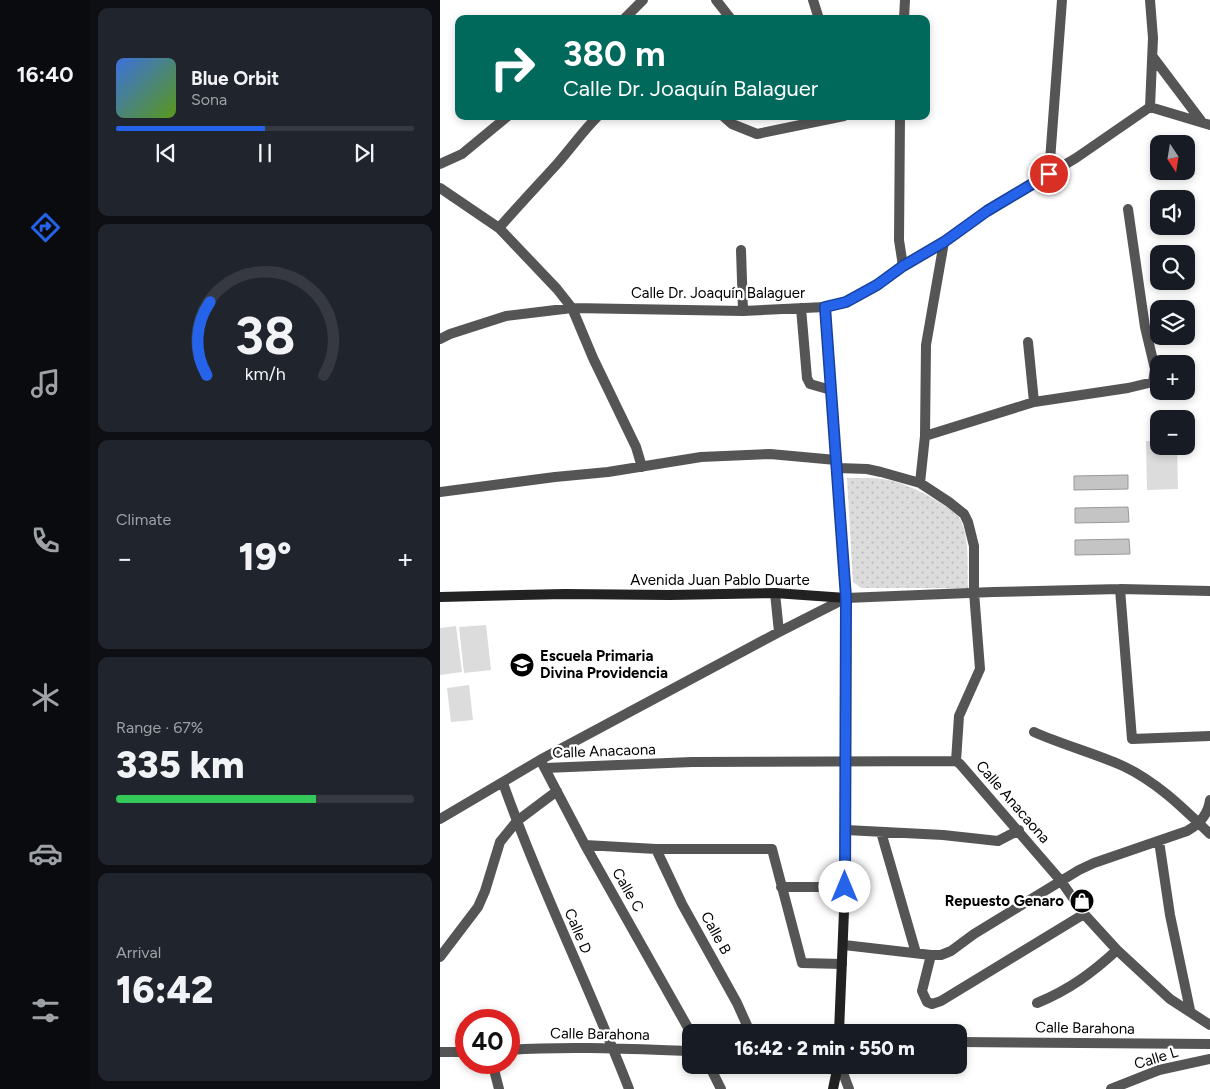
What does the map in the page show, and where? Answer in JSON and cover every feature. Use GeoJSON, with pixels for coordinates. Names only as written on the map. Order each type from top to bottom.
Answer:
{"type":"FeatureCollection","features":[{"type":"Feature","properties":{"kind":"street"},"geometry":{"type":"LineString","coordinates":[[628,15],[643,0]]}},
{"type":"Feature","properties":{"kind":"street"},"geometry":{"type":"LineString","coordinates":[[716,0],[728,15]]}},
{"type":"Feature","properties":{"kind":"street"},"geometry":{"type":"LineString","coordinates":[[813,0],[818,15]]}},
{"type":"Feature","properties":{"kind":"street"},"geometry":{"type":"LineString","coordinates":[[904,15],[905,0]]}},
{"type":"Feature","properties":{"kind":"street"},"geometry":{"type":"LineString","coordinates":[[1049,174],[1062,0]]}},
{"type":"Feature","properties":{"kind":"street"},"geometry":{"type":"LineString","coordinates":[[1150,0],[1154,38],[1150,107],[1206,124]]}},
{"type":"Feature","properties":{"kind":"street"},"geometry":{"type":"LineString","coordinates":[[1153,57],[1206,124]]}},
{"type":"Feature","properties":{"kind":"street","name":"Calle Dr. Joaquín Balaguer"},"geometry":{"type":"LineString","coordinates":[[440,339],[506,316],[572,308],[743,311],[825,307],[846,302],[877,285],[903,266],[944,242],[987,211],[1076,158],[1150,107]]}},
{"type":"Feature","properties":{"kind":"street"},"geometry":{"type":"LineString","coordinates":[[440,164],[462,154],[503,120]]}},
{"type":"Feature","properties":{"kind":"street"},"geometry":{"type":"LineString","coordinates":[[499,228],[594,120]]}},
{"type":"Feature","properties":{"kind":"street"},"geometry":{"type":"LineString","coordinates":[[728,120],[732,124],[757,134],[792,128],[805,120]]}},
{"type":"Feature","properties":{"kind":"street"},"geometry":{"type":"LineString","coordinates":[[900,120],[899,240],[903,266]]}},
{"type":"Feature","properties":{"kind":"street"},"geometry":{"type":"LineString","coordinates":[[440,188],[499,228],[557,289],[572,308],[593,358],[636,447],[642,466]]}},
{"type":"Feature","properties":{"kind":"street"},"geometry":{"type":"LineString","coordinates":[[925,436],[1034,402],[1128,388],[1153,382],[1155,369],[1145,327],[1128,209]]}},
{"type":"Feature","properties":{"kind":"street"},"geometry":{"type":"LineString","coordinates":[[920,483],[925,436],[926,345],[944,242]]}},
{"type":"Feature","properties":{"kind":"street"},"geometry":{"type":"LineString","coordinates":[[741,250],[743,311]]}},
{"type":"Feature","properties":{"kind":"street"},"geometry":{"type":"LineString","coordinates":[[825,307],[846,598],[846,830],[844,945],[839,1024]]}},
{"type":"Feature","properties":{"kind":"street"},"geometry":{"type":"LineString","coordinates":[[801,308],[807,378],[810,384],[831,390]]}},
{"type":"Feature","properties":{"kind":"street"},"geometry":{"type":"LineString","coordinates":[[1028,342],[1034,402]]}},
{"type":"Feature","properties":{"kind":"street"},"geometry":{"type":"LineString","coordinates":[[440,492],[555,476],[608,472],[701,457],[760,455],[866,469],[920,483],[964,514],[968,522],[974,552],[974,592],[980,669],[959,716],[956,761]]}},
{"type":"Feature","properties":{"kind":"street"},"geometry":{"type":"LineString","coordinates":[[1120,589],[1132,739],[1210,736]]}},
{"type":"Feature","properties":{"kind":"street","name":"Avenida Juan Pablo Duarte"},"geometry":{"type":"LineString","coordinates":[[440,598],[565,594],[775,593],[846,598],[974,592],[1120,589],[1210,591]]}},
{"type":"Feature","properties":{"kind":"street"},"geometry":{"type":"LineString","coordinates":[[775,593],[780,632]]}},
{"type":"Feature","properties":{"kind":"street"},"geometry":{"type":"LineString","coordinates":[[440,819],[780,632],[846,598]]}},
{"type":"Feature","properties":{"kind":"street"},"geometry":{"type":"LineString","coordinates":[[1034,732],[1124,767],[1144,778],[1172,798],[1210,834]]}},
{"type":"Feature","properties":{"kind":"street","name":"Calle Anacaona"},"geometry":{"type":"LineString","coordinates":[[543,764],[956,761],[1019,830],[1061,880],[1084,914],[1117,950],[1170,999],[1209,1023]]}},
{"type":"Feature","properties":{"kind":"street","name":"Calle C"},"geometry":{"type":"LineString","coordinates":[[543,764],[585,845],[686,1024]]}},
{"type":"Feature","properties":{"kind":"street","name":"Calle D"},"geometry":{"type":"LineString","coordinates":[[503,783],[558,923],[629,1089]]}},
{"type":"Feature","properties":{"kind":"street"},"geometry":{"type":"LineString","coordinates":[[440,957],[478,907],[485,891],[500,842],[517,821],[557,790]]}},
{"type":"Feature","properties":{"kind":"street"},"geometry":{"type":"LineString","coordinates":[[844,945],[941,955],[951,951],[974,934],[1061,880],[1094,863],[1187,831],[1199,824],[1205,816],[1210,800]]}},
{"type":"Feature","properties":{"kind":"street"},"geometry":{"type":"LineString","coordinates":[[846,830],[942,835],[998,842],[1019,830]]}},
{"type":"Feature","properties":{"kind":"street"},"geometry":{"type":"LineString","coordinates":[[880,832],[916,953]]}},
{"type":"Feature","properties":{"kind":"street"},"geometry":{"type":"LineString","coordinates":[[1159,841],[1170,916],[1190,1010]]}},
{"type":"Feature","properties":{"kind":"street"},"geometry":{"type":"LineString","coordinates":[[585,845],[656,849],[770,849],[773,851],[802,963],[842,964]]}},
{"type":"Feature","properties":{"kind":"street","name":"Calle B"},"geometry":{"type":"LineString","coordinates":[[656,849],[682,904],[746,1024]]}},
{"type":"Feature","properties":{"kind":"street"},"geometry":{"type":"LineString","coordinates":[[782,887],[845,887]]}},
{"type":"Feature","properties":{"kind":"street"},"geometry":{"type":"LineString","coordinates":[[931,955],[922,991],[927,1002],[932,1004],[941,1001],[1084,914]]}},
{"type":"Feature","properties":{"kind":"street"},"geometry":{"type":"LineString","coordinates":[[1037,1003],[1054,996],[1092,973],[1117,950]]}},
{"type":"Feature","properties":{"kind":"street","name":"Calle Barahona"},"geometry":{"type":"LineString","coordinates":[[967,1042],[1210,1044]]}},
{"type":"Feature","properties":{"kind":"street","name":"Calle Barahona"},"geometry":{"type":"LineString","coordinates":[[520,1049],[613,1048],[682,1051]]}},
{"type":"Feature","properties":{"kind":"street"},"geometry":{"type":"LineString","coordinates":[[440,1052],[455,1052]]}},
{"type":"Feature","properties":{"kind":"street","name":"Calle L"},"geometry":{"type":"LineString","coordinates":[[1111,1089],[1159,1070],[1210,1059]]}},
{"type":"Feature","properties":{"kind":"street"},"geometry":{"type":"LineString","coordinates":[[495,1074],[499,1089]]}},
{"type":"Feature","properties":{"kind":"street"},"geometry":{"type":"LineString","coordinates":[[714,1074],[721,1089]]}},
{"type":"Feature","properties":{"kind":"street"},"geometry":{"type":"LineString","coordinates":[[833,1089],[837,1074]]}},
{"type":"Feature","properties":{"kind":"street"},"geometry":{"type":"LineString","coordinates":[[843,1074],[849,1089]]}},
{"type":"Feature","properties":{"kind":"shaded area"},"geometry":{"type":"Polygon","coordinates":[[[1146,441],[1150,441],[1150,455],[1177,455],[1178,489],[1147,490],[1146,441]]]}},
{"type":"Feature","properties":{"kind":"shaded area"},"geometry":{"type":"Polygon","coordinates":[[[847,478],[882,479],[900,483],[929,496],[955,514],[960,519],[965,534],[968,588],[861,588],[853,582],[847,478]]]}},
{"type":"Feature","properties":{"kind":"shaded area"},"geometry":{"type":"Polygon","coordinates":[[[486,625],[491,670],[464,673],[459,627],[486,625]]]}},
{"type":"Feature","properties":{"kind":"shaded area"},"geometry":{"type":"Polygon","coordinates":[[[456,626],[462,672],[440,675],[440,628],[456,626]]]}},
{"type":"Feature","properties":{"kind":"shaded area"},"geometry":{"type":"Polygon","coordinates":[[[469,685],[473,720],[451,722],[447,688],[469,685]]]}},
{"type":"Feature","properties":{"kind":"building"},"geometry":{"type":"Polygon","coordinates":[[[1128,475],[1128,489],[1074,490],[1074,476],[1128,475]]]}},
{"type":"Feature","properties":{"kind":"building"},"geometry":{"type":"Polygon","coordinates":[[[1128,507],[1129,522],[1075,523],[1075,508],[1128,507]]]}},
{"type":"Feature","properties":{"kind":"building"},"geometry":{"type":"Polygon","coordinates":[[[1129,539],[1130,554],[1075,555],[1075,540],[1129,539]]]}},
{"type":"Feature","properties":{"kind":"place","name":"Escuela Primaria Divina Providencia"},"geometry":{"type":"Point","coordinates":[522,665]}},
{"type":"Feature","properties":{"kind":"place","name":"Repuesto Genaro"},"geometry":{"type":"Point","coordinates":[1082,901]}},
{"type":"Feature","properties":{"kind":"route"},"geometry":{"type":"LineString","coordinates":[[845,887],[846,598],[825,307],[846,302],[877,285],[903,266],[944,242],[987,211],[1049,174]]}}]}
